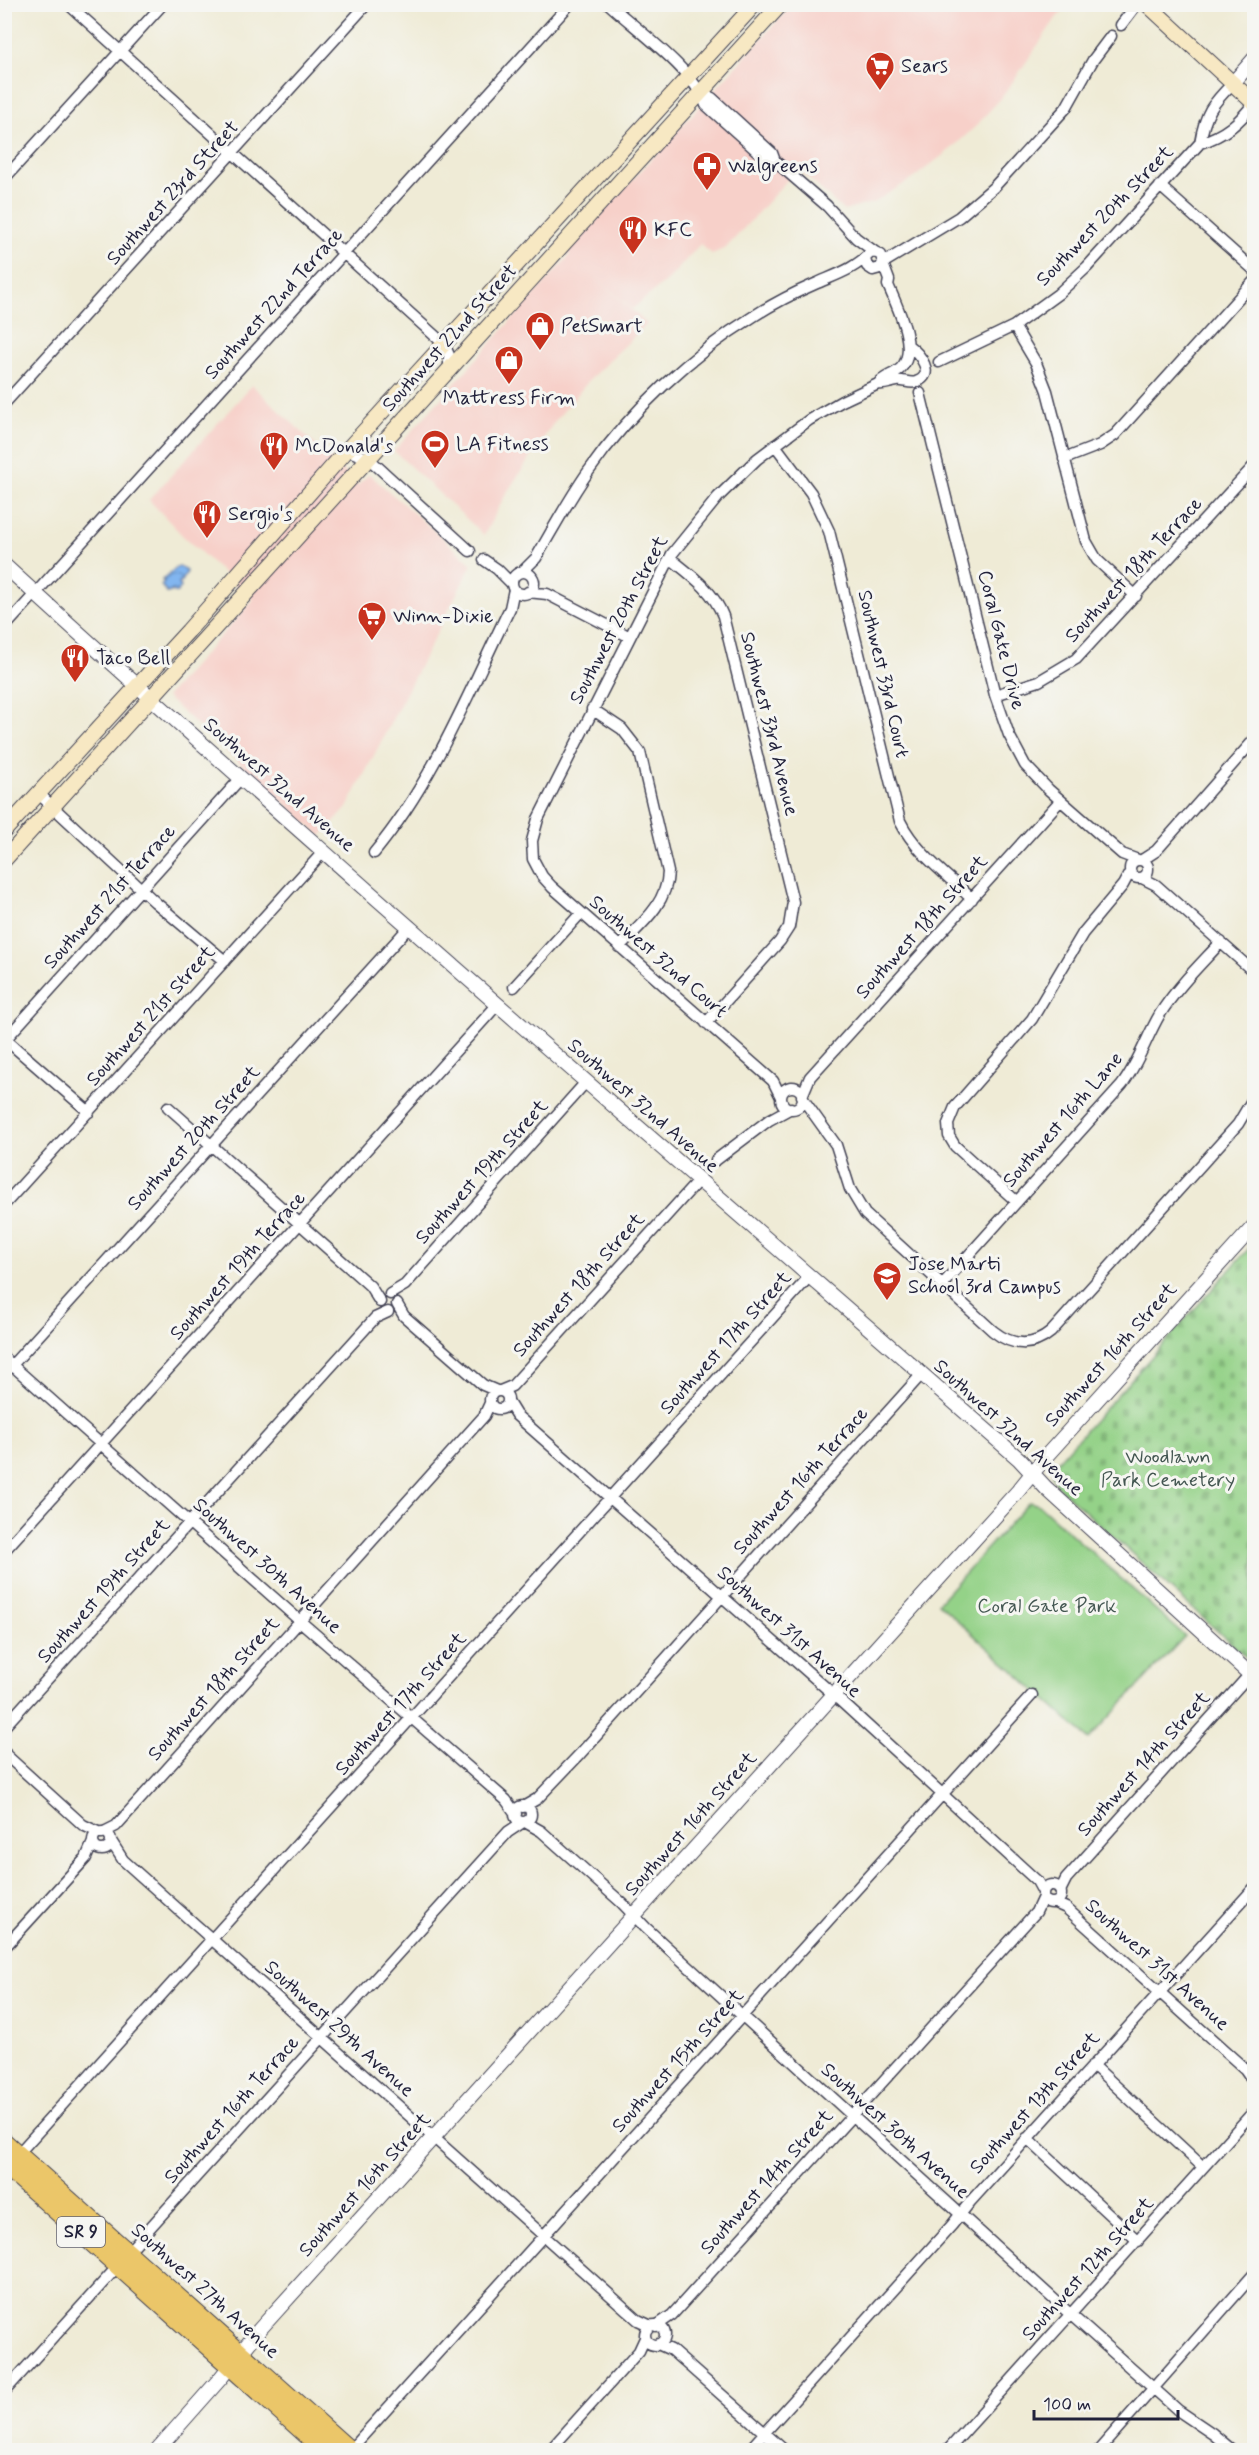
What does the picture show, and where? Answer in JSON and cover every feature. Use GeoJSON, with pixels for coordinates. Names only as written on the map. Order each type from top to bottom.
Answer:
{"type":"FeatureCollection","features":[{"type":"Feature","properties":{"kind":"highway","name":"Southwest 27th Avenue"},"geometry":{"type":"LineString","coordinates":[[4,2142],[8,2163],[123,2259],[235,2360],[349,2451]]}},
{"type":"Feature","properties":{"kind":"highway","name":"Southwest 27th Avenue"},"geometry":{"type":"LineString","coordinates":[[8,2163],[33,2167],[123,2259]]}},
{"type":"Feature","properties":{"kind":"highway","name":"Southwest 27th Avenue"},"geometry":{"type":"LineString","coordinates":[[235,2360],[324,2451]]}},
{"type":"Feature","properties":{"kind":"main road","name":"Southwest 22nd Street"},"geometry":{"type":"LineString","coordinates":[[4,831],[138,685],[347,450],[756,4]]}},
{"type":"Feature","properties":{"kind":"main road","name":"Southwest 22nd Street"},"geometry":{"type":"LineString","coordinates":[[4,860],[782,4]]}},
{"type":"Feature","properties":{"kind":"main road"},"geometry":{"type":"LineString","coordinates":[[1147,4],[1254,103]]}},
{"type":"Feature","properties":{"kind":"main road"},"geometry":{"type":"LineString","coordinates":[[285,519],[297,538]]}},
{"type":"Feature","properties":{"kind":"street"},"geometry":{"type":"LineString","coordinates":[[69,4],[444,345],[449,356],[449,370]]}},
{"type":"Feature","properties":{"kind":"street"},"geometry":{"type":"LineString","coordinates":[[4,179],[163,4]]}},
{"type":"Feature","properties":{"kind":"street","name":"Southwest 23rd Street"},"geometry":{"type":"LineString","coordinates":[[4,404],[367,4]]}},
{"type":"Feature","properties":{"kind":"street","name":"Southwest 22nd Terrace"},"geometry":{"type":"LineString","coordinates":[[4,628],[570,4]]}},
{"type":"Feature","properties":{"kind":"street"},"geometry":{"type":"LineString","coordinates":[[609,4],[689,76],[702,93],[706,105],[766,159],[775,161],[827,206],[856,238],[889,280],[888,285],[909,346]]}},
{"type":"Feature","properties":{"kind":"street"},"geometry":{"type":"LineString","coordinates":[[1121,25],[1137,4]]}},
{"type":"Feature","properties":{"kind":"street"},"geometry":{"type":"LineString","coordinates":[[374,853],[400,820],[432,766],[511,606],[513,578],[536,558],[596,461],[634,416],[670,380],[715,343],[755,315],[796,293],[899,252],[959,217],[994,187],[1066,108],[1093,60],[1111,36]]}},
{"type":"Feature","properties":{"kind":"street"},"geometry":{"type":"LineString","coordinates":[[1233,83],[1254,59]]}},
{"type":"Feature","properties":{"kind":"street","name":"Southwest 20th Street"},"geometry":{"type":"LineString","coordinates":[[1200,143],[1203,125],[1210,107],[1233,83]]}},
{"type":"Feature","properties":{"kind":"street","name":"Southwest 20th Street"},"geometry":{"type":"LineString","coordinates":[[939,362],[1014,326],[1074,280],[1200,143],[1220,136],[1233,128],[1254,103]]}},
{"type":"Feature","properties":{"kind":"street"},"geometry":{"type":"LineString","coordinates":[[1160,186],[1254,270]]}},
{"type":"Feature","properties":{"kind":"street"},"geometry":{"type":"LineString","coordinates":[[1064,459],[1100,445],[1115,435],[1254,281]]}},
{"type":"Feature","properties":{"kind":"street"},"geometry":{"type":"LineString","coordinates":[[1014,326],[1044,381],[1080,525],[1090,549],[1097,560],[1136,596]]}},
{"type":"Feature","properties":{"kind":"street","name":"Southwest 20th Street"},"geometry":{"type":"LineString","coordinates":[[532,851],[534,832],[541,812],[670,558],[690,529],[728,486],[775,445],[832,406],[878,384],[882,378],[900,370],[905,363],[909,346]]}},
{"type":"Feature","properties":{"kind":"street","name":"Southwest 20th Street"},"geometry":{"type":"LineString","coordinates":[[878,384],[885,385],[898,381],[913,383],[924,376],[925,363],[909,346]]}},
{"type":"Feature","properties":{"kind":"street","name":"Coral Gate Drive"},"geometry":{"type":"LineString","coordinates":[[920,393],[995,696],[1020,759],[1060,801],[1140,869],[1254,972]]}},
{"type":"Feature","properties":{"kind":"street","name":"Southwest 33rd Court"},"geometry":{"type":"LineString","coordinates":[[775,445],[811,493],[829,531],[900,821],[909,837],[922,852],[972,898]]}},
{"type":"Feature","properties":{"kind":"street"},"geometry":{"type":"LineString","coordinates":[[347,450],[369,459],[470,551]]}},
{"type":"Feature","properties":{"kind":"street","name":"Southwest 18th Terrace"},"geometry":{"type":"LineString","coordinates":[[995,696],[1039,681],[1070,664],[1088,648],[1254,466]]}},
{"type":"Feature","properties":{"kind":"street"},"geometry":{"type":"LineString","coordinates":[[511,606],[527,593],[534,580],[536,558]]}},
{"type":"Feature","properties":{"kind":"street","name":"Southwest 33rd Avenue"},"geometry":{"type":"LineString","coordinates":[[670,558],[709,591],[723,616],[791,886],[793,902],[791,918],[780,941],[706,1023]]}},
{"type":"Feature","properties":{"kind":"street"},"geometry":{"type":"LineString","coordinates":[[483,560],[497,569],[519,593],[547,594]]}},
{"type":"Feature","properties":{"kind":"street","name":"Southwest 32nd Avenue"},"geometry":{"type":"LineString","coordinates":[[4,565],[241,778],[698,1181],[1019,1459],[1046,1488],[1252,1676]]}},
{"type":"Feature","properties":{"kind":"street"},"geometry":{"type":"LineString","coordinates":[[497,569],[521,572],[534,580],[547,594],[630,637]]}},
{"type":"Feature","properties":{"kind":"street"},"geometry":{"type":"LineString","coordinates":[[592,709],[622,729],[640,752],[668,872],[665,890],[658,904],[619,947]]}},
{"type":"Feature","properties":{"kind":"street"},"geometry":{"type":"LineString","coordinates":[[1017,1202],[959,1150],[950,1136],[948,1124],[952,1112],[961,1098],[1032,1019],[1083,933],[1254,740]]}},
{"type":"Feature","properties":{"kind":"street","name":"Southwest 21st Terrace"},"geometry":{"type":"LineString","coordinates":[[5,1039],[241,778]]}},
{"type":"Feature","properties":{"kind":"street"},"geometry":{"type":"LineString","coordinates":[[39,794],[142,889],[225,961]]}},
{"type":"Feature","properties":{"kind":"street","name":"Southwest 18th Street"},"geometry":{"type":"LineString","coordinates":[[791,1087],[810,1077],[1060,801]]}},
{"type":"Feature","properties":{"kind":"street","name":"Southwest 21st Street"},"geometry":{"type":"LineString","coordinates":[[4,1205],[324,851]]}},
{"type":"Feature","properties":{"kind":"street","name":"Southwest 32nd Court"},"geometry":{"type":"LineString","coordinates":[[532,851],[536,866],[544,879],[581,913],[773,1081],[791,1087]]}},
{"type":"Feature","properties":{"kind":"street"},"geometry":{"type":"LineString","coordinates":[[514,987],[581,913]]}},
{"type":"Feature","properties":{"kind":"street","name":"Southwest 20th Street"},"geometry":{"type":"LineString","coordinates":[[4,1374],[9,1362],[211,1146],[410,926]]}},
{"type":"Feature","properties":{"kind":"street","name":"Southwest 16th Lane"},"geometry":{"type":"LineString","coordinates":[[942,1285],[1122,1085],[1136,1065],[1172,996],[1221,942]]}},
{"type":"Feature","properties":{"kind":"street","name":"Southwest 19th Terrace"},"geometry":{"type":"LineString","coordinates":[[4,1551],[498,1004]]}},
{"type":"Feature","properties":{"kind":"street"},"geometry":{"type":"LineString","coordinates":[[5,1039],[88,1112]]}},
{"type":"Feature","properties":{"kind":"street","name":"Southwest 18th Street"},"geometry":{"type":"LineString","coordinates":[[802,1097],[810,1077]]}},
{"type":"Feature","properties":{"kind":"street","name":"Southwest 32nd Court"},"geometry":{"type":"LineString","coordinates":[[773,1081],[781,1098]]}},
{"type":"Feature","properties":{"kind":"street","name":"Southwest 19th Street"},"geometry":{"type":"LineString","coordinates":[[4,1727],[586,1082]]}},
{"type":"Feature","properties":{"kind":"street"},"geometry":{"type":"LineString","coordinates":[[769,1120],[784,1090],[791,1087],[799,1090],[814,1118],[826,1129],[836,1145],[850,1189],[865,1215],[1000,1336],[1010,1342],[1022,1344],[1040,1340],[1051,1332],[1238,1124],[1254,1097]]}},
{"type":"Feature","properties":{"kind":"street"},"geometry":{"type":"LineString","coordinates":[[716,1161],[769,1120],[800,1105],[802,1097]]}},
{"type":"Feature","properties":{"kind":"street"},"geometry":{"type":"LineString","coordinates":[[781,1098],[785,1106],[814,1118]]}},
{"type":"Feature","properties":{"kind":"street"},"geometry":{"type":"LineString","coordinates":[[168,1107],[499,1400]]}},
{"type":"Feature","properties":{"kind":"street","name":"Southwest 18th Street"},"geometry":{"type":"LineString","coordinates":[[102,1841],[698,1181]]}},
{"type":"Feature","properties":{"kind":"street","name":"Southwest 16th Street"},"geometry":{"type":"LineString","coordinates":[[157,2451],[235,2360],[1254,1226]]}},
{"type":"Feature","properties":{"kind":"street","name":"Southwest 17th Street"},"geometry":{"type":"LineString","coordinates":[[8,2163],[413,1718],[809,1277]]}},
{"type":"Feature","properties":{"kind":"street","name":"Southwest 30th Avenue"},"geometry":{"type":"LineString","coordinates":[[9,1362],[300,1621],[541,1831],[1179,2411],[1213,2434],[1232,2451]]}},
{"type":"Feature","properties":{"kind":"street","name":"Southwest 16th Terrace"},"geometry":{"type":"LineString","coordinates":[[4,2392],[321,2037],[921,1375]]}},
{"type":"Feature","properties":{"kind":"street","name":"Southwest 31st Avenue"},"geometry":{"type":"LineString","coordinates":[[499,1400],[834,1695],[1253,2077]]}},
{"type":"Feature","properties":{"kind":"street","name":"Southwest 14th Street"},"geometry":{"type":"LineString","coordinates":[[550,2451],[1037,1910],[1252,1676]]}},
{"type":"Feature","properties":{"kind":"street","name":"Southwest 15th Street"},"geometry":{"type":"LineString","coordinates":[[349,2451],[1032,1695]]}},
{"type":"Feature","properties":{"kind":"street","name":"Southwest 29th Avenue"},"geometry":{"type":"LineString","coordinates":[[5,1754],[655,2335]]}},
{"type":"Feature","properties":{"kind":"street"},"geometry":{"type":"LineString","coordinates":[[4,1948],[102,1841]]}},
{"type":"Feature","properties":{"kind":"street","name":"Southwest 13th Street"},"geometry":{"type":"LineString","coordinates":[[749,2451],[1027,2138],[1254,1888]]}},
{"type":"Feature","properties":{"kind":"street"},"geometry":{"type":"LineString","coordinates":[[1093,2066],[1203,2167]]}},
{"type":"Feature","properties":{"kind":"street","name":"Southwest 12th Street"},"geometry":{"type":"LineString","coordinates":[[948,2451],[1254,2110]]}},
{"type":"Feature","properties":{"kind":"street"},"geometry":{"type":"LineString","coordinates":[[1027,2138],[1138,2241]]}},
{"type":"Feature","properties":{"kind":"street"},"geometry":{"type":"LineString","coordinates":[[1099,2451],[1254,2274]]}},
{"type":"Feature","properties":{"kind":"street"},"geometry":{"type":"LineString","coordinates":[[655,2335],[784,2451]]}},
{"type":"Feature","properties":{"kind":"shaded area"},"geometry":{"type":"Polygon","coordinates":[[[792,5],[1069,5],[1057,17],[1005,93],[977,125],[951,149],[912,179],[874,202],[844,211],[798,168],[726,248],[712,254],[700,244],[669,279],[632,309],[591,273],[647,324],[592,377],[555,421],[507,492],[484,535],[394,451],[570,255],[567,252],[792,5]]]}},
{"type":"Feature","properties":{"kind":"shaded area"},"geometry":{"type":"Polygon","coordinates":[[[252,385],[358,485],[369,474],[472,564],[347,808],[321,836],[166,697],[253,600],[183,536],[149,500],[252,385]]]}},
{"type":"Feature","properties":{"kind":"green space","name":"Woodlawn Park Cemetery"},"geometry":{"type":"Polygon","coordinates":[[[1254,1243],[1254,1664],[1058,1487],[1052,1476],[1055,1464],[1254,1243]]]}},
{"type":"Feature","properties":{"kind":"green space","name":"Coral Gate Park"},"geometry":{"type":"Polygon","coordinates":[[[1029,1502],[1039,1505],[1185,1636],[1089,1739],[938,1603],[1029,1502]]]}},
{"type":"Feature","properties":{"kind":"water"},"geometry":{"type":"Polygon","coordinates":[[[177,567],[187,572],[176,593],[173,591],[167,593],[161,585],[164,582],[162,580],[177,567]]]}},
{"type":"Feature","properties":{"kind":"place","name":"Sears"},"geometry":{"type":"Point","coordinates":[880,92]}},
{"type":"Feature","properties":{"kind":"place","name":"Walgreens"},"geometry":{"type":"Point","coordinates":[707,192]}},
{"type":"Feature","properties":{"kind":"place","name":"KFC"},"geometry":{"type":"Point","coordinates":[633,256]}},
{"type":"Feature","properties":{"kind":"place","name":"PetSmart"},"geometry":{"type":"Point","coordinates":[540,352]}},
{"type":"Feature","properties":{"kind":"place","name":"Mattress Firm"},"geometry":{"type":"Point","coordinates":[509,386]}},
{"type":"Feature","properties":{"kind":"place","name":"LA Fitness"},"geometry":{"type":"Point","coordinates":[435,470]}},
{"type":"Feature","properties":{"kind":"place","name":"McDonald's"},"geometry":{"type":"Point","coordinates":[274,472]}},
{"type":"Feature","properties":{"kind":"place","name":"Sergio's"},"geometry":{"type":"Point","coordinates":[207,540]}},
{"type":"Feature","properties":{"kind":"place","name":"Winn-Dixie"},"geometry":{"type":"Point","coordinates":[372,642]}},
{"type":"Feature","properties":{"kind":"place","name":"Taco Bell"},"geometry":{"type":"Point","coordinates":[75,684]}},
{"type":"Feature","properties":{"kind":"place","name":"Jose Marti School 3rd Campus"},"geometry":{"type":"Point","coordinates":[887,1302]}}]}
